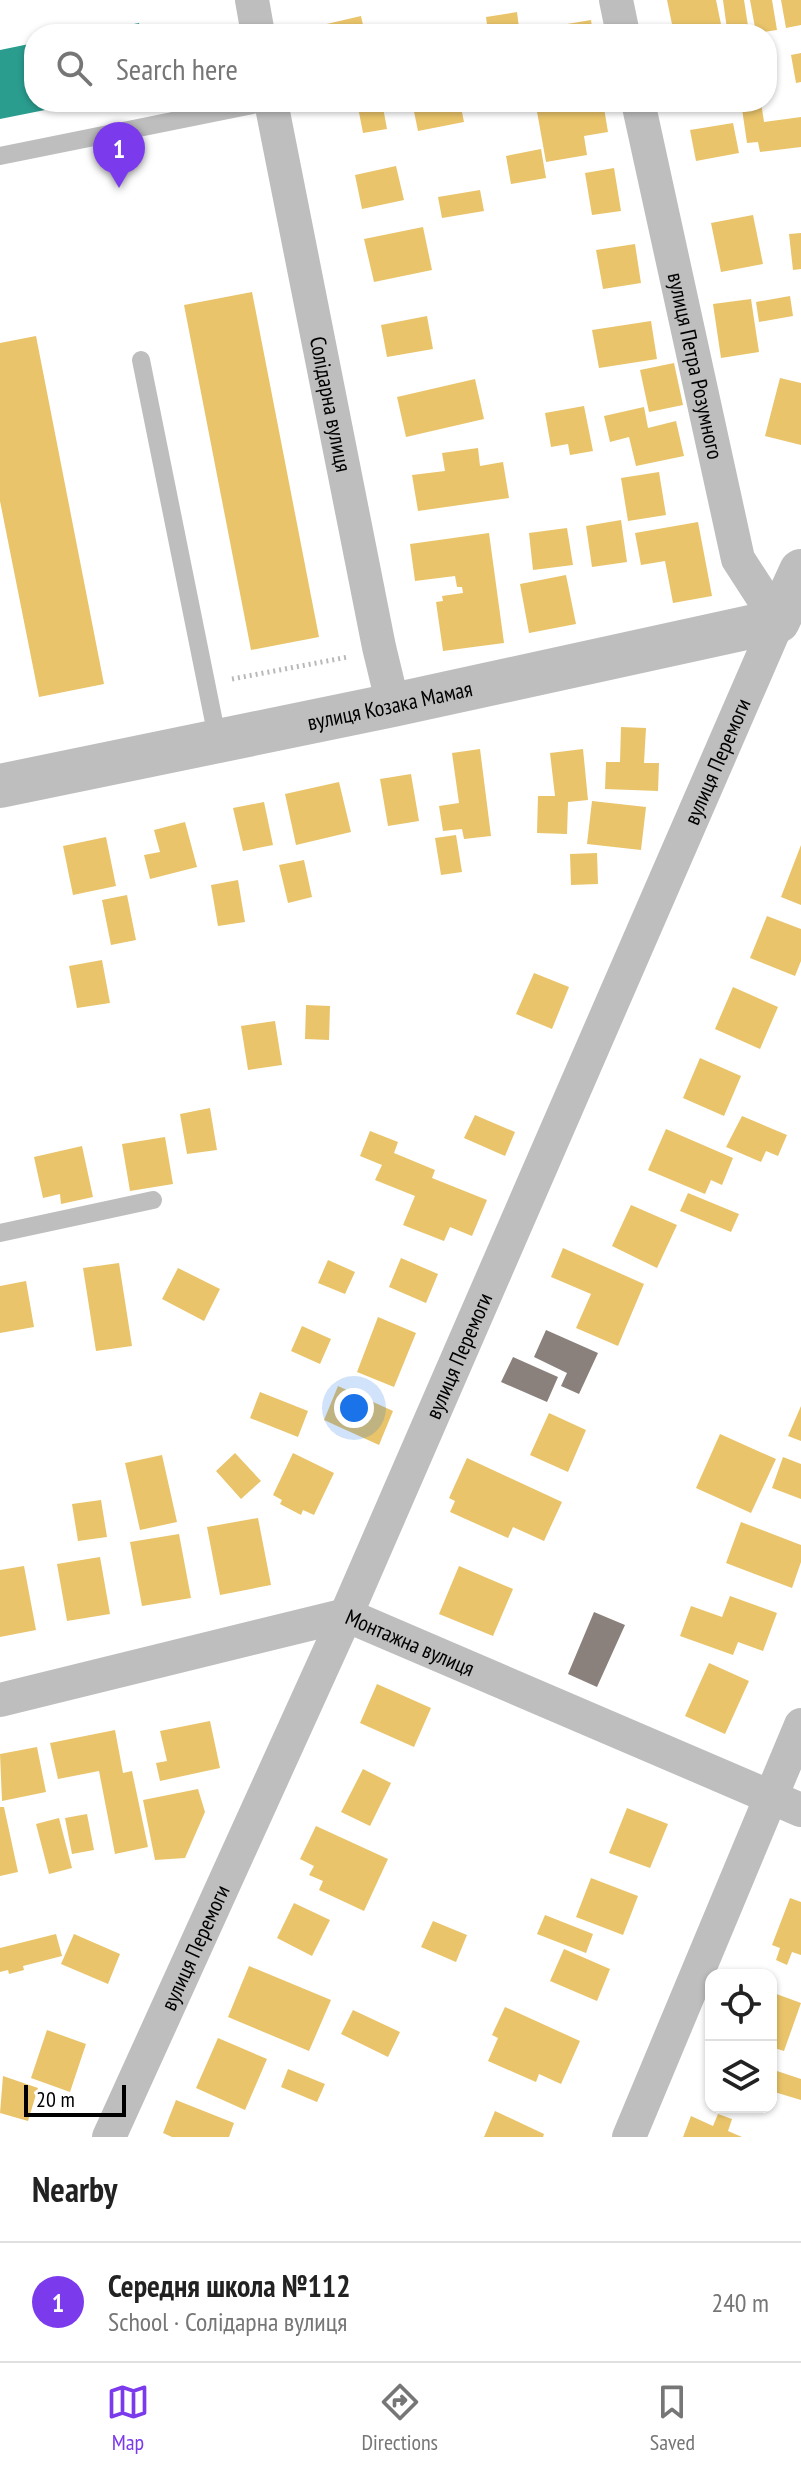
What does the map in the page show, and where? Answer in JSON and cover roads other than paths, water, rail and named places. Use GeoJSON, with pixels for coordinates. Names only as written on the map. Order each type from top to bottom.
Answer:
{"type":"FeatureCollection","features":[{"type":"Feature","properties":{"kind":"street"},"geometry":{"type":"LineString","coordinates":[[252,0],[256,24]]}},
{"type":"Feature","properties":{"kind":"street"},"geometry":{"type":"LineString","coordinates":[[616,0],[621,24]]}},
{"type":"Feature","properties":{"kind":"street","name":"Солідарна вулиця"},"geometry":{"type":"LineString","coordinates":[[271,112],[393,705]]}},
{"type":"Feature","properties":{"kind":"street","name":"вулиця Петра Розумного"},"geometry":{"type":"LineString","coordinates":[[640,112],[738,559],[790,626]]}},
{"type":"Feature","properties":{"kind":"street","name":"вулиця Перемоги"},"geometry":{"type":"LineString","coordinates":[[109,2137],[790,626],[801,571]]}},
{"type":"Feature","properties":{"kind":"street","name":"вулиця Козака Мамая"},"geometry":{"type":"LineString","coordinates":[[0,786],[790,626]]}},
{"type":"Feature","properties":{"kind":"street","name":"Монтажна вулиця"},"geometry":{"type":"LineString","coordinates":[[0,1700],[346,1615],[786,1804]]}},
{"type":"Feature","properties":{"kind":"street"},"geometry":{"type":"LineString","coordinates":[[629,2137],[786,1804],[801,1725]]}},
{"type":"Feature","properties":{"kind":"lane"},"geometry":{"type":"LineString","coordinates":[[0,156],[219,112]]}},
{"type":"Feature","properties":{"kind":"lane"},"geometry":{"type":"LineString","coordinates":[[141,360],[218,742]]}},
{"type":"Feature","properties":{"kind":"lane"},"geometry":{"type":"LineString","coordinates":[[0,1233],[153,1200]]}},
{"type":"Feature","properties":{"kind":"place","name":"Середня школа №112"},"geometry":{"type":"Point","coordinates":[119,188]}}]}
